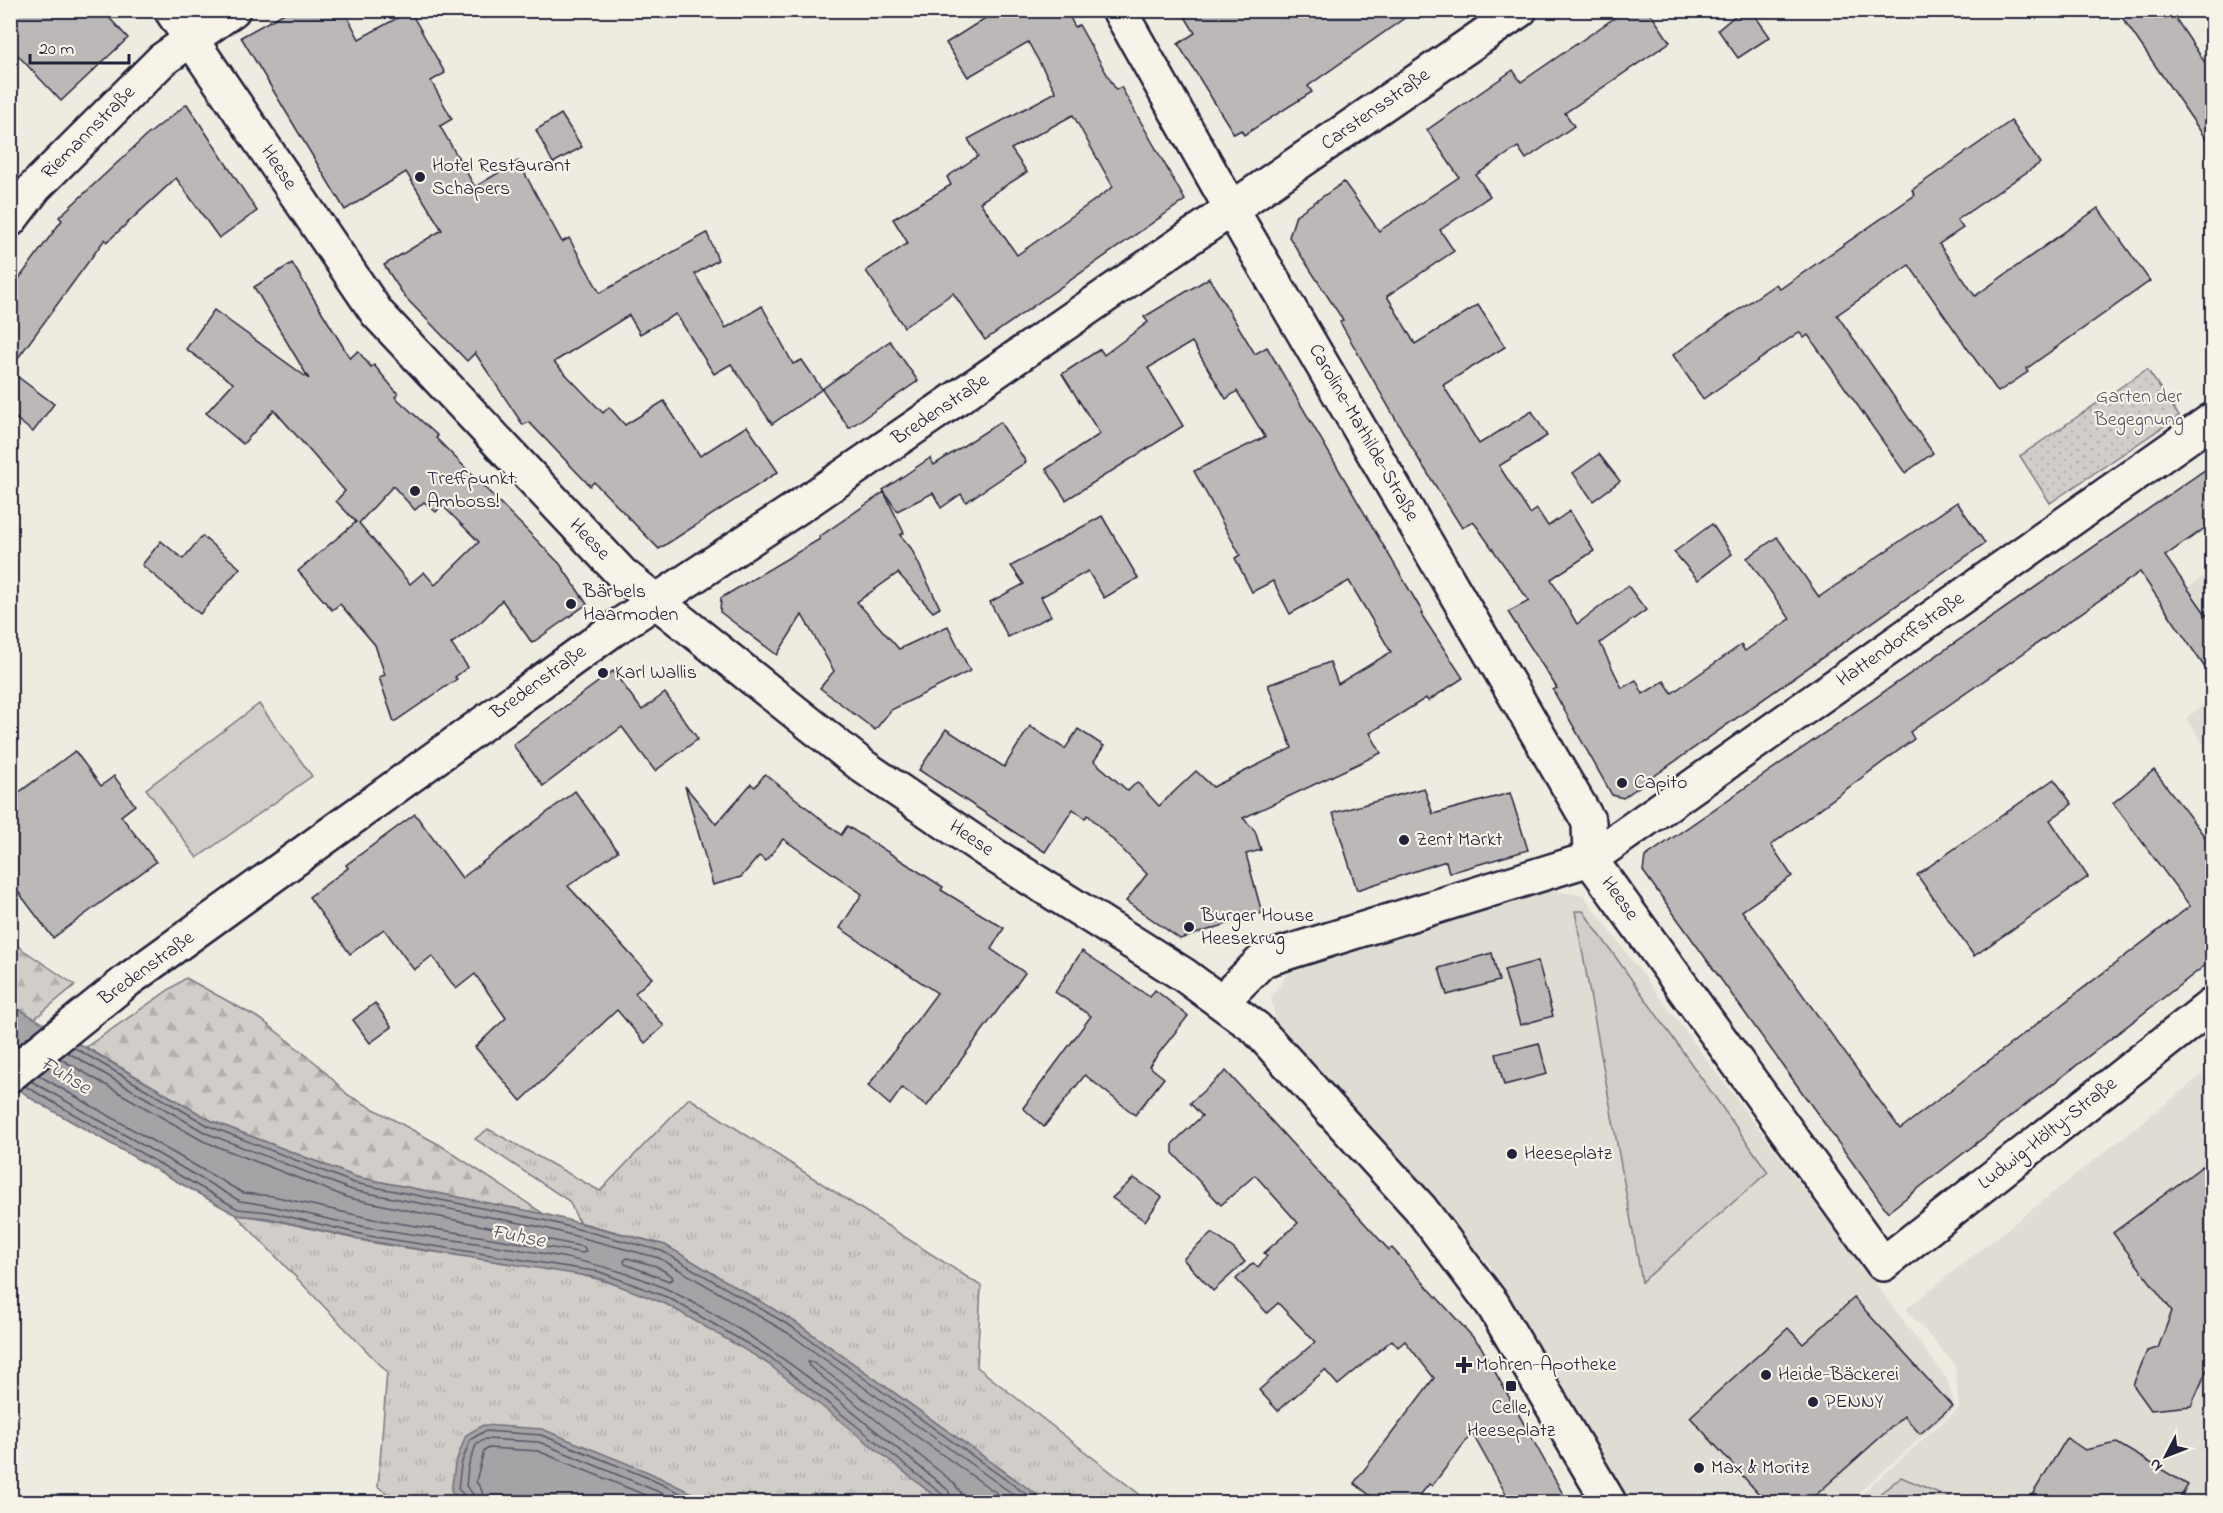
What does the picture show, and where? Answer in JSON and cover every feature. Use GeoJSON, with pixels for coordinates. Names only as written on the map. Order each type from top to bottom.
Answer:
{"type":"FeatureCollection","features":[{"type":"Feature","properties":{"kind":"street","name":"Heese"},"geometry":{"type":"LineString","coordinates":[[171,10],[377,313],[606,557],[656,602],[864,767],[992,854],[1222,1001],[1256,1028],[1420,1208],[1493,1305],[1609,1503]]}},
{"type":"Feature","properties":{"kind":"street","name":"Riemannstraße"},"geometry":{"type":"LineString","coordinates":[[10,220],[35,187],[162,60],[233,10]]}},
{"type":"Feature","properties":{"kind":"street","name":"Caroline-Mathilde-Straße"},"geometry":{"type":"LineString","coordinates":[[1119,10],[1232,210],[1589,822],[1590,859]]}},
{"type":"Feature","properties":{"kind":"street","name":"Carstensstraße"},"geometry":{"type":"LineString","coordinates":[[1232,210],[1520,10]]}},
{"type":"Feature","properties":{"kind":"street","name":"Bredenstraße"},"geometry":{"type":"LineString","coordinates":[[10,1075],[94,1007],[611,631],[1232,210]]}},
{"type":"Feature","properties":{"kind":"street","name":"Hattendorffstraße"},"geometry":{"type":"LineString","coordinates":[[1590,859],[2212,420]]}},
{"type":"Feature","properties":{"kind":"street","name":"Heese"},"geometry":{"type":"LineString","coordinates":[[1222,1001],[1263,960],[1590,859],[1883,1264]]}},
{"type":"Feature","properties":{"kind":"street","name":"Ludwig-Hölty-Straße"},"geometry":{"type":"LineString","coordinates":[[1883,1264],[2212,1005]]}},
{"type":"Feature","properties":{"kind":"shaded area"},"geometry":{"type":"Polygon","coordinates":[[[2212,571],[2212,678],[2163,605],[2212,571]]]}},
{"type":"Feature","properties":{"kind":"shaded area"},"geometry":{"type":"Polygon","coordinates":[[[2212,699],[2212,746],[2202,742],[2186,718],[2212,699]]]}},
{"type":"Feature","properties":{"kind":"shaded area"},"geometry":{"type":"Polygon","coordinates":[[[1545,890],[1583,895],[1947,1379],[1955,1408],[1848,1502],[1632,1502],[1489,1264],[1277,1027],[1271,998],[1296,961],[1545,890]]]}},
{"type":"Feature","properties":{"kind":"shaded area"},"geometry":{"type":"Polygon","coordinates":[[[2212,1067],[2212,1502],[1852,1502],[1959,1408],[1955,1365],[1906,1309],[2212,1067]]]}},
{"type":"Feature","properties":{"kind":"green space","name":"Garten der Begegnung"},"geometry":{"type":"Polygon","coordinates":[[[2147,369],[2179,416],[2050,503],[2020,456],[2147,369]]]}},
{"type":"Feature","properties":{"kind":"green space"},"geometry":{"type":"Polygon","coordinates":[[[259,704],[312,776],[197,858],[146,789],[259,704]]]}},
{"type":"Feature","properties":{"kind":"green space"},"geometry":{"type":"Polygon","coordinates":[[[1575,911],[1583,911],[1768,1172],[1642,1282],[1575,911]]]}},
{"type":"Feature","properties":{"kind":"green space"},"geometry":{"type":"Polygon","coordinates":[[[10,941],[75,985],[34,1019],[11,1003],[10,941]]]}},
{"type":"Feature","properties":{"kind":"green space"},"geometry":{"type":"Polygon","coordinates":[[[186,978],[262,1020],[317,1064],[348,1095],[440,1145],[544,1214],[356,1177],[212,1121],[86,1047],[186,978]]]}},
{"type":"Feature","properties":{"kind":"green space"},"geometry":{"type":"Polygon","coordinates":[[[689,1098],[981,1286],[977,1367],[1139,1494],[1141,1502],[1047,1502],[795,1322],[665,1245],[579,1222],[569,1201],[475,1139],[488,1129],[600,1191],[689,1098]]]}},
{"type":"Feature","properties":{"kind":"green space"},"geometry":{"type":"Polygon","coordinates":[[[236,1215],[286,1223],[369,1242],[558,1270],[631,1290],[666,1304],[704,1323],[775,1369],[942,1502],[399,1502],[378,1487],[387,1372],[236,1215]]]}},
{"type":"Feature","properties":{"kind":"green space"},"geometry":{"type":"Polygon","coordinates":[[[1901,1477],[1960,1502],[1874,1502],[1877,1496],[1901,1477]]]}},
{"type":"Feature","properties":{"kind":"water","name":"Fuhse"},"geometry":{"type":"Polygon","coordinates":[[[10,1004],[212,1121],[356,1177],[544,1214],[665,1245],[795,1322],[1047,1502],[942,1502],[766,1362],[666,1304],[599,1278],[368,1241],[268,1218],[236,1215],[32,1099],[11,1083],[10,1004]]]}},
{"type":"Feature","properties":{"kind":"water"},"geometry":{"type":"Polygon","coordinates":[[[483,1425],[542,1429],[648,1472],[710,1502],[464,1502],[451,1492],[455,1464],[466,1435],[483,1425]]]}},
{"type":"Feature","properties":{"kind":"building"},"geometry":{"type":"Polygon","coordinates":[[[10,10],[102,10],[128,38],[61,101],[10,47],[10,10]]]}},
{"type":"Feature","properties":{"kind":"building"},"geometry":{"type":"Polygon","coordinates":[[[290,10],[344,10],[359,39],[410,11],[445,73],[431,81],[452,119],[440,126],[475,187],[518,161],[562,242],[569,238],[600,293],[707,233],[718,260],[695,274],[726,328],[762,306],[793,364],[802,360],[822,389],[772,424],[731,364],[714,374],[676,314],[640,334],[629,315],[554,362],[603,413],[609,407],[625,425],[664,401],[700,456],[747,426],[778,472],[659,549],[594,482],[590,486],[529,422],[523,425],[475,353],[467,361],[405,297],[384,265],[442,230],[406,172],[345,210],[241,37],[290,10]]]}},
{"type":"Feature","properties":{"kind":"building"},"geometry":{"type":"Polygon","coordinates":[[[998,10],[1066,10],[1075,27],[1079,25],[1116,90],[1121,87],[1185,200],[985,340],[953,293],[904,327],[866,271],[908,243],[893,219],[951,185],[947,177],[978,156],[968,139],[1056,92],[1028,42],[968,77],[946,43],[998,10]],[[1073,115],[1011,149],[1027,172],[980,202],[1017,255],[1113,187],[1073,115]]]}},
{"type":"Feature","properties":{"kind":"building"},"geometry":{"type":"Polygon","coordinates":[[[1181,10],[1416,10],[1308,86],[1312,92],[1244,135],[1241,130],[1234,134],[1178,44],[1195,33],[1181,10]]]}},
{"type":"Feature","properties":{"kind":"building"},"geometry":{"type":"Polygon","coordinates":[[[1626,10],[1648,10],[1670,42],[1565,113],[1574,126],[1526,159],[1518,147],[1476,175],[1490,196],[1440,230],[1454,251],[1387,296],[1415,344],[1478,305],[1505,347],[1443,385],[1479,444],[1532,411],[1547,436],[1499,466],[1530,514],[1537,509],[1548,526],[1570,511],[1594,551],[1551,579],[1577,624],[1628,586],[1646,610],[1600,643],[1622,688],[1636,680],[1643,694],[1664,681],[1672,693],[1741,645],[1745,651],[1790,619],[1747,558],[1777,537],[1819,597],[1957,502],[1985,543],[1623,798],[1612,795],[1553,690],[1557,688],[1508,612],[1529,601],[1473,521],[1462,528],[1418,458],[1340,322],[1343,320],[1289,237],[1296,215],[1344,182],[1379,231],[1459,177],[1427,130],[1513,70],[1521,82],[1626,10]]]}},
{"type":"Feature","properties":{"kind":"building"},"geometry":{"type":"Polygon","coordinates":[[[1742,10],[1751,10],[1770,37],[1738,58],[1718,30],[1742,10]]]}},
{"type":"Feature","properties":{"kind":"building"},"geometry":{"type":"Polygon","coordinates":[[[2117,10],[2170,10],[2212,73],[2212,148],[2117,10]]]}},
{"type":"Feature","properties":{"kind":"building"},"geometry":{"type":"Polygon","coordinates":[[[187,104],[257,211],[219,238],[176,178],[107,242],[105,239],[10,369],[10,291],[62,220],[59,217],[146,136],[187,104]]]}},
{"type":"Feature","properties":{"kind":"building"},"geometry":{"type":"Polygon","coordinates":[[[561,114],[582,147],[553,163],[536,130],[561,114]]]}},
{"type":"Feature","properties":{"kind":"building"},"geometry":{"type":"Polygon","coordinates":[[[2011,121],[2040,163],[1957,220],[1963,228],[1939,244],[1975,296],[2098,208],[2150,281],[2026,369],[2028,372],[1998,392],[1909,265],[1837,315],[1933,453],[1905,473],[1808,335],[1804,338],[1799,332],[1703,399],[1673,355],[1776,284],[1780,289],[1915,195],[1912,190],[2011,121]]]}},
{"type":"Feature","properties":{"kind":"building"},"geometry":{"type":"Polygon","coordinates":[[[292,263],[350,358],[358,351],[371,367],[374,365],[398,394],[395,397],[438,436],[436,438],[560,564],[587,604],[532,643],[502,600],[482,621],[451,644],[468,667],[455,677],[457,679],[394,722],[379,677],[385,675],[375,645],[340,604],[332,610],[298,571],[356,522],[336,501],[345,491],[274,410],[243,444],[206,413],[233,383],[186,349],[214,310],[309,379],[254,287],[292,263]],[[393,486],[359,523],[410,584],[424,572],[435,585],[479,542],[442,505],[436,512],[424,502],[415,510],[393,486]]]}},
{"type":"Feature","properties":{"kind":"building"},"geometry":{"type":"Polygon","coordinates":[[[1209,278],[1255,354],[1267,347],[1423,613],[1421,614],[1463,678],[1428,701],[1426,698],[1370,733],[1381,753],[1243,818],[1255,831],[1261,850],[1246,854],[1262,913],[1180,939],[1126,901],[1147,874],[1088,815],[1085,818],[1073,809],[1045,852],[919,770],[946,729],[1004,767],[1030,726],[1065,749],[1078,729],[1104,746],[1094,761],[1128,791],[1137,782],[1159,806],[1196,771],[1213,787],[1292,748],[1268,685],[1330,662],[1338,684],[1391,652],[1349,581],[1290,614],[1273,581],[1252,592],[1235,558],[1240,555],[1194,471],[1265,437],[1237,391],[1226,399],[1192,342],[1148,368],[1183,426],[1066,500],[1046,469],[1100,434],[1062,374],[1100,349],[1104,355],[1148,322],[1144,317],[1209,278]]]}},
{"type":"Feature","properties":{"kind":"building"},"geometry":{"type":"Polygon","coordinates":[[[890,341],[918,381],[849,428],[822,389],[890,341]]]}},
{"type":"Feature","properties":{"kind":"building"},"geometry":{"type":"Polygon","coordinates":[[[10,371],[54,404],[33,432],[10,414],[10,371]]]}},
{"type":"Feature","properties":{"kind":"building"},"geometry":{"type":"Polygon","coordinates":[[[1000,422],[1026,462],[966,502],[961,494],[941,508],[933,493],[897,511],[883,490],[930,458],[934,465],[1000,422]]]}},
{"type":"Feature","properties":{"kind":"building"},"geometry":{"type":"Polygon","coordinates":[[[1599,454],[1620,481],[1593,501],[1573,473],[1599,454]]]}},
{"type":"Feature","properties":{"kind":"building"},"geometry":{"type":"Polygon","coordinates":[[[2212,465],[2212,523],[2165,556],[2212,623],[2212,678],[2140,572],[1910,732],[1914,739],[1771,845],[1792,876],[1742,911],[1900,1129],[2190,906],[2113,803],[2154,770],[2212,846],[2212,960],[1888,1212],[1643,871],[1645,857],[2212,465]]]}},
{"type":"Feature","properties":{"kind":"building"},"geometry":{"type":"Polygon","coordinates":[[[884,492],[904,533],[900,535],[911,548],[940,608],[933,612],[898,573],[857,602],[899,649],[948,626],[970,671],[891,710],[875,730],[820,688],[834,671],[802,615],[777,655],[720,612],[721,598],[820,539],[819,537],[884,492]]]}},
{"type":"Feature","properties":{"kind":"building"},"geometry":{"type":"Polygon","coordinates":[[[1102,516],[1138,578],[1104,598],[1088,571],[1041,597],[1051,616],[1008,637],[990,602],[1024,584],[1011,566],[1102,516]]]}},
{"type":"Feature","properties":{"kind":"building"},"geometry":{"type":"Polygon","coordinates":[[[1712,524],[1732,554],[1698,580],[1674,552],[1712,524]]]}},
{"type":"Feature","properties":{"kind":"building"},"geometry":{"type":"Polygon","coordinates":[[[202,536],[240,568],[200,614],[142,565],[161,541],[183,559],[202,536]]]}},
{"type":"Feature","properties":{"kind":"building"},"geometry":{"type":"Polygon","coordinates":[[[613,671],[642,710],[665,693],[698,739],[655,771],[622,727],[543,786],[513,745],[613,671]]]}},
{"type":"Feature","properties":{"kind":"building"},"geometry":{"type":"Polygon","coordinates":[[[75,751],[101,786],[114,776],[135,805],[121,816],[156,862],[53,938],[10,881],[10,799],[75,751]]]}},
{"type":"Feature","properties":{"kind":"building"},"geometry":{"type":"Polygon","coordinates":[[[765,774],[841,835],[847,826],[943,887],[941,890],[1004,928],[991,949],[1025,973],[927,1106],[902,1088],[890,1105],[868,1086],[937,993],[840,928],[862,894],[783,839],[766,861],[759,856],[741,877],[713,885],[685,786],[716,824],[751,784],[755,787],[765,774]]]}},
{"type":"Feature","properties":{"kind":"building"},"geometry":{"type":"Polygon","coordinates":[[[2054,779],[2072,804],[2050,820],[2088,877],[1974,956],[1917,875],[2054,779]]]}},
{"type":"Feature","properties":{"kind":"building"},"geometry":{"type":"Polygon","coordinates":[[[1424,788],[1433,814],[1510,793],[1528,850],[1449,873],[1446,861],[1357,890],[1333,813],[1424,788]]]}},
{"type":"Feature","properties":{"kind":"building"},"geometry":{"type":"Polygon","coordinates":[[[575,791],[618,851],[568,886],[652,978],[635,993],[664,1026],[645,1043],[617,1010],[521,1101],[475,1047],[506,1018],[475,974],[456,989],[432,956],[414,970],[384,929],[350,954],[309,897],[348,868],[346,865],[415,814],[462,878],[575,791]]]}},
{"type":"Feature","properties":{"kind":"building"},"geometry":{"type":"Polygon","coordinates":[[[1082,951],[1150,997],[1155,990],[1188,1016],[1149,1066],[1164,1078],[1135,1115],[1085,1075],[1044,1127],[1023,1108],[1091,1016],[1055,992],[1082,951]]]}},
{"type":"Feature","properties":{"kind":"building"},"geometry":{"type":"Polygon","coordinates":[[[1492,953],[1499,981],[1447,995],[1439,968],[1492,953]]]}},
{"type":"Feature","properties":{"kind":"building"},"geometry":{"type":"Polygon","coordinates":[[[1538,961],[1553,1016],[1520,1025],[1504,970],[1538,961]]]}},
{"type":"Feature","properties":{"kind":"building"},"geometry":{"type":"Polygon","coordinates":[[[375,1003],[392,1027],[370,1043],[353,1020],[375,1003]]]}},
{"type":"Feature","properties":{"kind":"building"},"geometry":{"type":"Polygon","coordinates":[[[1539,1043],[1547,1074],[1504,1085],[1496,1054],[1539,1043]]]}},
{"type":"Feature","properties":{"kind":"building"},"geometry":{"type":"Polygon","coordinates":[[[1226,1071],[1389,1250],[1392,1248],[1480,1345],[1568,1503],[1511,1503],[1472,1433],[1432,1486],[1429,1484],[1414,1503],[1380,1503],[1354,1483],[1434,1378],[1405,1341],[1398,1347],[1392,1340],[1338,1385],[1325,1370],[1278,1411],[1259,1390],[1315,1342],[1278,1303],[1267,1313],[1236,1279],[1253,1263],[1258,1267],[1267,1256],[1264,1253],[1298,1223],[1255,1175],[1221,1205],[1173,1153],[1173,1143],[1202,1116],[1190,1103],[1226,1071]]]}},
{"type":"Feature","properties":{"kind":"building"},"geometry":{"type":"Polygon","coordinates":[[[2212,1159],[2212,1368],[2208,1368],[2191,1406],[2151,1410],[2133,1385],[2147,1351],[2158,1348],[2172,1311],[2113,1233],[2212,1159]]]}},
{"type":"Feature","properties":{"kind":"building"},"geometry":{"type":"Polygon","coordinates":[[[1134,1178],[1162,1197],[1145,1221],[1112,1198],[1134,1178]]]}},
{"type":"Feature","properties":{"kind":"building"},"geometry":{"type":"Polygon","coordinates":[[[1212,1233],[1234,1249],[1245,1262],[1213,1291],[1183,1259],[1212,1233]]]}},
{"type":"Feature","properties":{"kind":"building","name":"PENNY"},"geometry":{"type":"Polygon","coordinates":[[[1854,1298],[1952,1406],[1920,1434],[1904,1416],[1807,1503],[1767,1503],[1690,1417],[1788,1328],[1803,1344],[1854,1298]]]}},
{"type":"Feature","properties":{"kind":"building"},"geometry":{"type":"Polygon","coordinates":[[[2067,1438],[2085,1450],[2117,1443],[2188,1485],[2177,1503],[2027,1503],[2067,1438]]]}},
{"type":"Feature","properties":{"kind":"place","name":"Hotel Restaurant Schapers"},"geometry":{"type":"Point","coordinates":[420,177]}},
{"type":"Feature","properties":{"kind":"place","name":"Treffpunkt: Amboss!"},"geometry":{"type":"Point","coordinates":[415,491]}},
{"type":"Feature","properties":{"kind":"place","name":"Bärbels Haarmoden"},"geometry":{"type":"Point","coordinates":[571,604]}},
{"type":"Feature","properties":{"kind":"place","name":"Karl Wallis"},"geometry":{"type":"Point","coordinates":[603,673]}},
{"type":"Feature","properties":{"kind":"place","name":"Capito"},"geometry":{"type":"Point","coordinates":[1622,783]}},
{"type":"Feature","properties":{"kind":"place","name":"Zent Markt"},"geometry":{"type":"Point","coordinates":[1404,840]}},
{"type":"Feature","properties":{"kind":"place","name":"Burger House Heesekrug"},"geometry":{"type":"Point","coordinates":[1189,927]}},
{"type":"Feature","properties":{"kind":"place","name":"Heeseplatz"},"geometry":{"type":"Point","coordinates":[1512,1154]}},
{"type":"Feature","properties":{"kind":"place","name":"Mohren-Apotheke"},"geometry":{"type":"Point","coordinates":[1464,1365]}},
{"type":"Feature","properties":{"kind":"place","name":"Heide-Bäckerei"},"geometry":{"type":"Point","coordinates":[1766,1375]}},
{"type":"Feature","properties":{"kind":"place","name":"Celle, Heeseplatz"},"geometry":{"type":"Point","coordinates":[1511,1386]}},
{"type":"Feature","properties":{"kind":"place","name":"PENNY"},"geometry":{"type":"Point","coordinates":[1813,1402]}},
{"type":"Feature","properties":{"kind":"place","name":"Max & Moritz"},"geometry":{"type":"Point","coordinates":[1699,1468]}}]}
